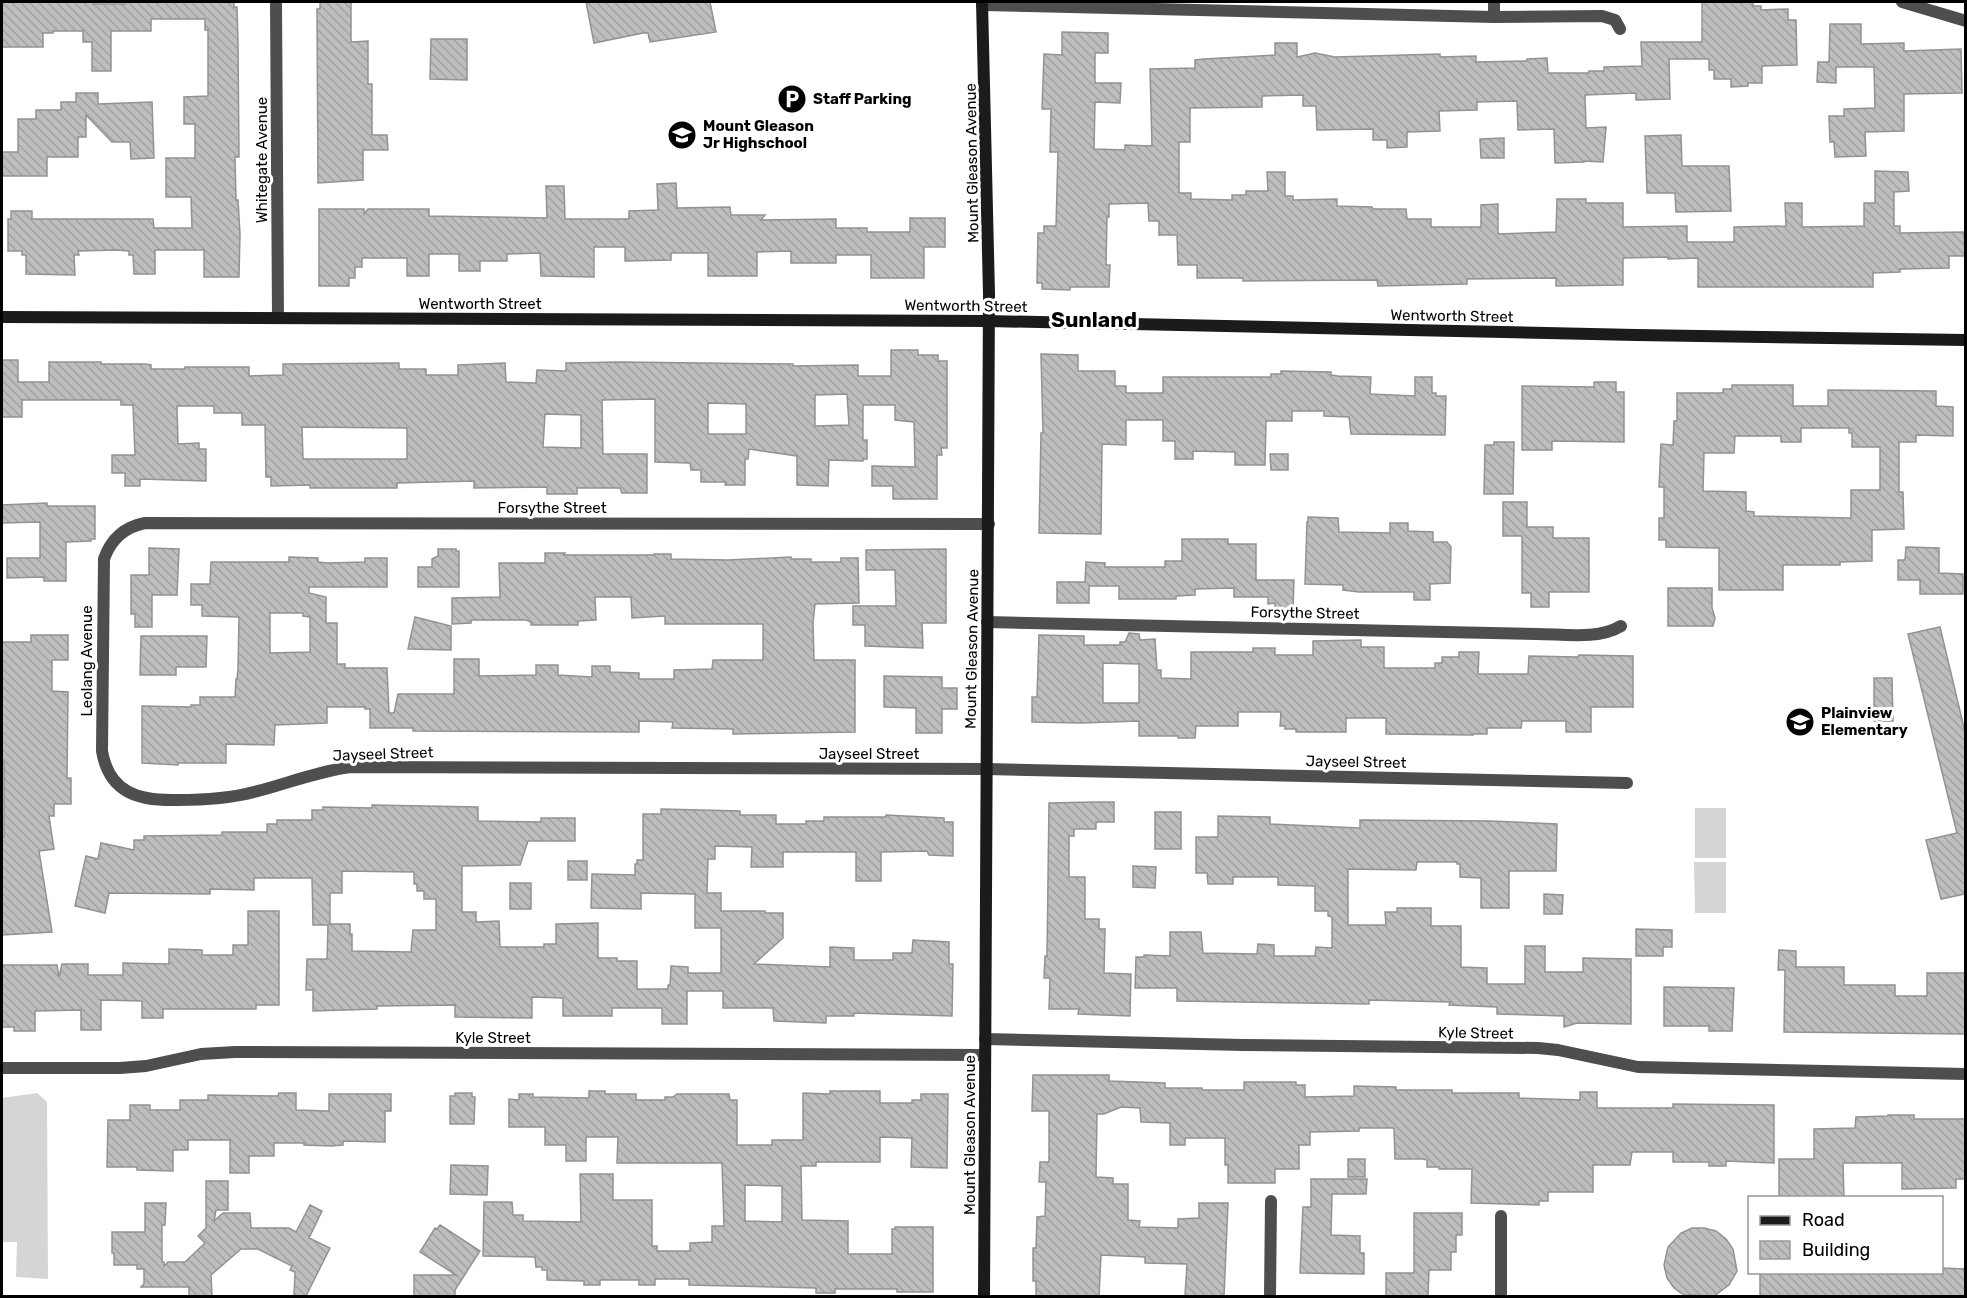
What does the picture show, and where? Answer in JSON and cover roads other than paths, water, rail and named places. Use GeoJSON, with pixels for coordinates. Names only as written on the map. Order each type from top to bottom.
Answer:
{"type":"FeatureCollection","features":[{"type":"Feature","properties":{"kind":"street","name":"Whitegate Avenue"},"geometry":{"type":"LineString","coordinates":[[276,2],[278,318]]}},
{"type":"Feature","properties":{"kind":"street"},"geometry":{"type":"LineString","coordinates":[[1494,2],[1494,17]]}},
{"type":"Feature","properties":{"kind":"street"},"geometry":{"type":"LineString","coordinates":[[1902,2],[1965,21]]}},
{"type":"Feature","properties":{"kind":"street"},"geometry":{"type":"LineString","coordinates":[[982,3],[1494,17],[1602,15],[1614,20],[1620,29]]}},
{"type":"Feature","properties":{"kind":"street","name":"Mount Gleason Avenue"},"geometry":{"type":"LineString","coordinates":[[982,3],[989,321],[984,1296]]}},
{"type":"Feature","properties":{"kind":"street","name":"Wentworth Street"},"geometry":{"type":"LineString","coordinates":[[2,317],[989,321],[1965,340]]}},
{"type":"Feature","properties":{"kind":"street","name":"Forsythe Street"},"geometry":{"type":"LineString","coordinates":[[119,535],[136,525],[145,523],[989,524]]}},
{"type":"Feature","properties":{"kind":"street","name":"Leolang Avenue"},"geometry":{"type":"LineString","coordinates":[[119,535],[108,549],[103,570],[102,751],[107,769],[119,786]]}},
{"type":"Feature","properties":{"kind":"street","name":"Forsythe Street"},"geometry":{"type":"LineString","coordinates":[[987,622],[1557,634],[1598,634],[1613,631],[1621,626]]}},
{"type":"Feature","properties":{"kind":"street","name":"Jayseel Street"},"geometry":{"type":"LineString","coordinates":[[119,786],[136,796],[153,800],[210,800],[246,794],[320,772],[351,767],[986,769],[1627,783]]}},
{"type":"Feature","properties":{"kind":"street","name":"Kyle Street"},"geometry":{"type":"LineString","coordinates":[[985,1039],[1243,1045],[1538,1048],[1638,1067],[1965,1074]]}},
{"type":"Feature","properties":{"kind":"street","name":"Kyle Street"},"geometry":{"type":"LineString","coordinates":[[2,1068],[120,1068],[146,1066],[201,1054],[235,1052],[985,1055]]}},
{"type":"Feature","properties":{"kind":"street"},"geometry":{"type":"LineString","coordinates":[[1270,1296],[1271,1201]]}},
{"type":"Feature","properties":{"kind":"street"},"geometry":{"type":"LineString","coordinates":[[1501,1216],[1501,1296]]}},
{"type":"Feature","properties":{"kind":"place","name":"Staff Parking"},"geometry":{"type":"Point","coordinates":[792,99]}},
{"type":"Feature","properties":{"kind":"place","name":"Mount Gleason Jr Highschool"},"geometry":{"type":"Point","coordinates":[682,135]}},
{"type":"Feature","properties":{"kind":"place","name":"Plainview Elementary"},"geometry":{"type":"Point","coordinates":[1800,722]}},
{"type":"Feature","properties":{"kind":"district","name":"Sunland"},"geometry":{"type":"Point","coordinates":[1094,319]}}]}
